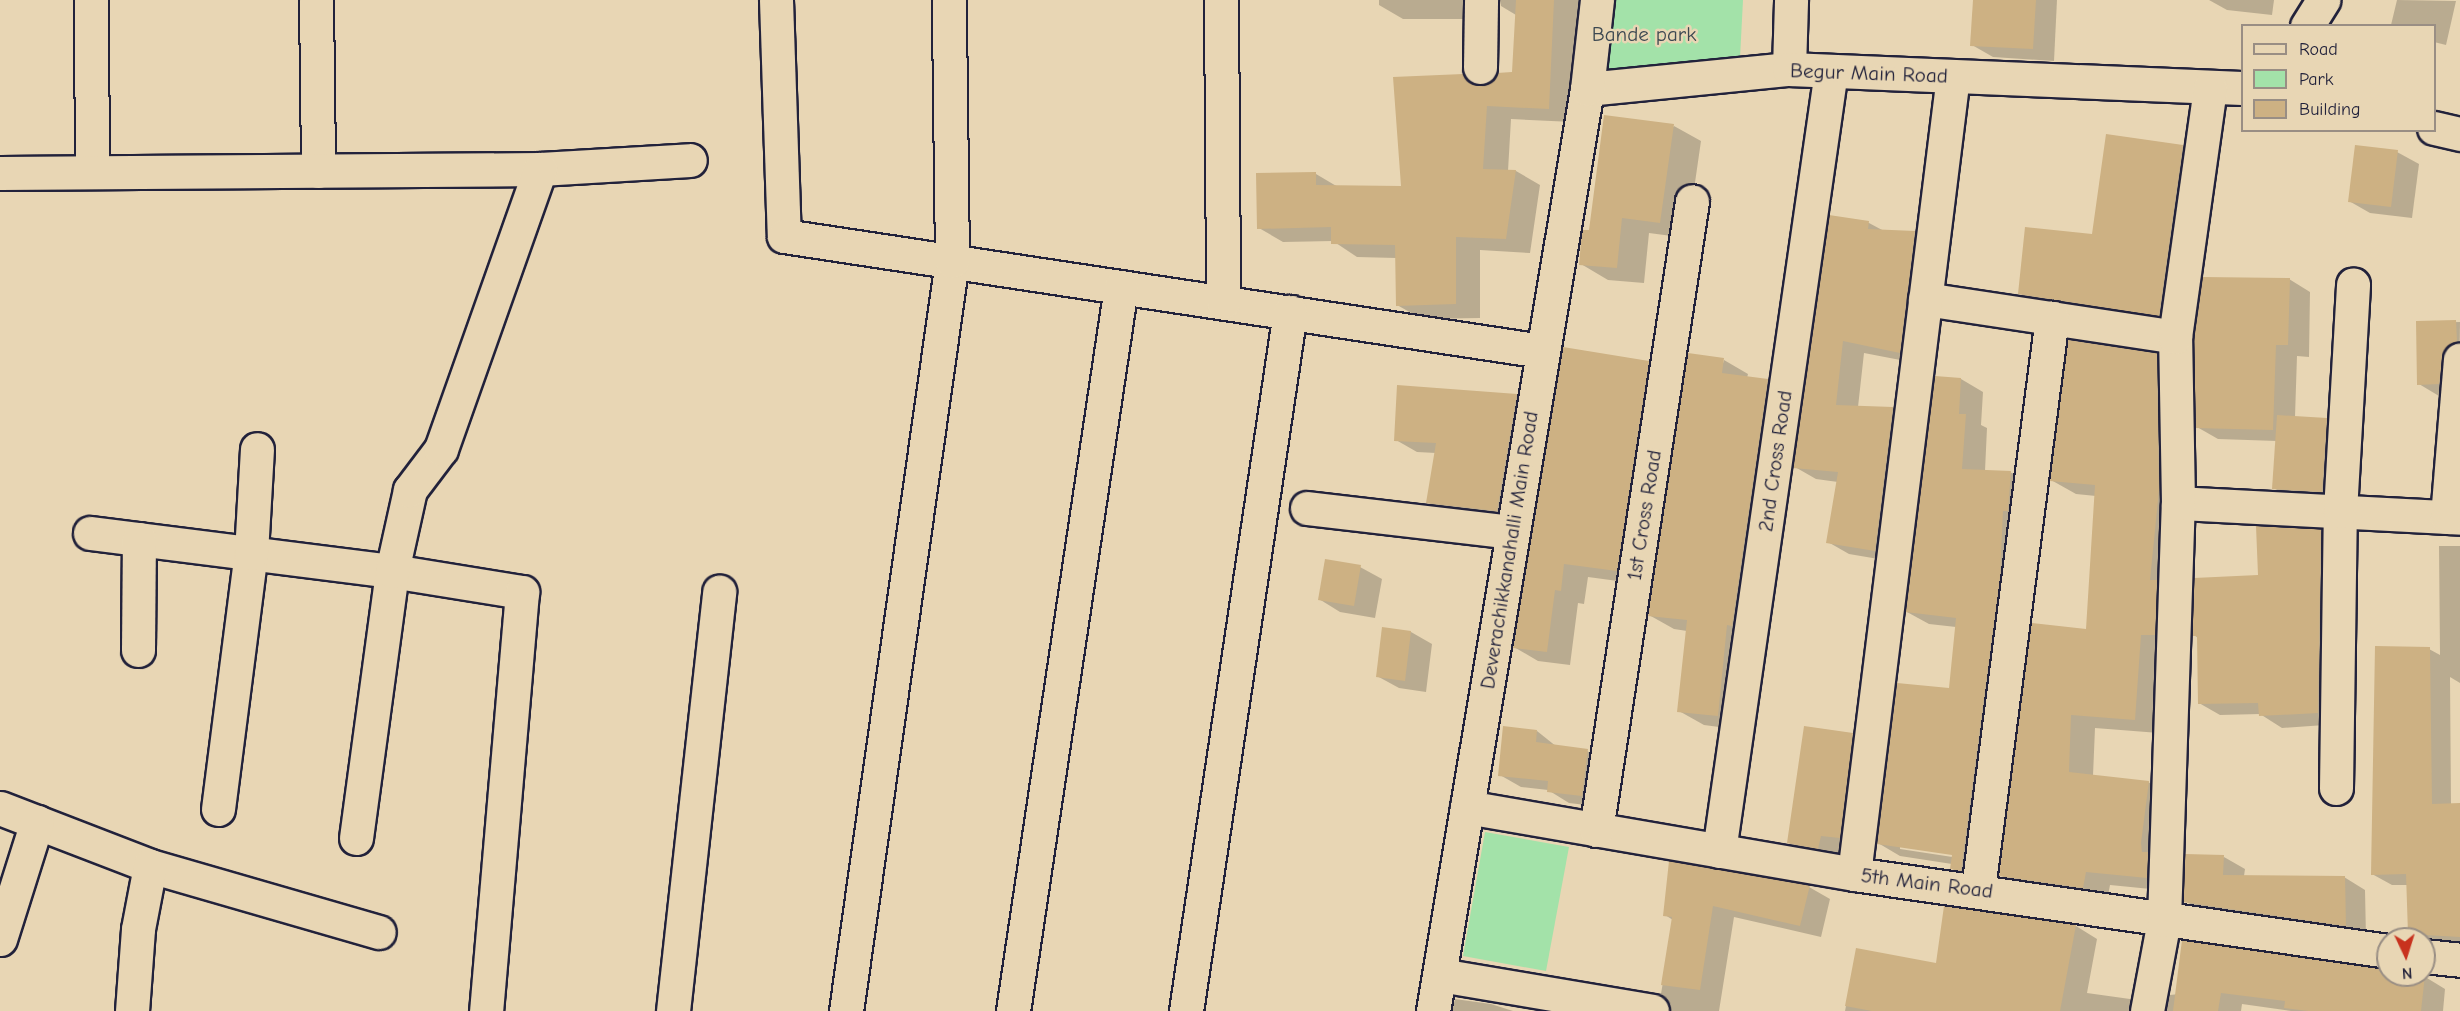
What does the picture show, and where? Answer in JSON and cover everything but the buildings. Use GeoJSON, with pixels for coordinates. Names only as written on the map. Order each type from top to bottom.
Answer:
{"type":"FeatureCollection","features":[{"type":"Feature","properties":{"kind":"street"},"geometry":{"type":"LineString","coordinates":[[91,0],[92,172]]}},
{"type":"Feature","properties":{"kind":"street"},"geometry":{"type":"LineString","coordinates":[[316,0],[318,171]]}},
{"type":"Feature","properties":{"kind":"street"},"geometry":{"type":"LineString","coordinates":[[776,0],[784,236],[1542,351]]}},
{"type":"Feature","properties":{"kind":"street"},"geometry":{"type":"LineString","coordinates":[[846,1011],[952,261],[949,0]]}},
{"type":"Feature","properties":{"kind":"street"},"geometry":{"type":"LineString","coordinates":[[1221,0],[1223,302]]}},
{"type":"Feature","properties":{"kind":"street"},"geometry":{"type":"LineString","coordinates":[[1480,67],[1481,0]]}},
{"type":"Feature","properties":{"kind":"street"},"geometry":{"type":"LineString","coordinates":[[1587,90],[1597,0]]}},
{"type":"Feature","properties":{"kind":"street"},"geometry":{"type":"LineString","coordinates":[[1789,69],[1791,0]]}},
{"type":"Feature","properties":{"kind":"street"},"geometry":{"type":"LineString","coordinates":[[2308,24],[2323,0]]}},
{"type":"Feature","properties":{"kind":"street","name":"Begur Main Road"},"geometry":{"type":"LineString","coordinates":[[1587,90],[1789,69],[2241,88]]}},
{"type":"Feature","properties":{"kind":"street","name":"2nd Cross Road"},"geometry":{"type":"LineString","coordinates":[[1719,850],[1831,71]]}},
{"type":"Feature","properties":{"kind":"street"},"geometry":{"type":"LineString","coordinates":[[1854,874],[1953,76]]}},
{"type":"Feature","properties":{"kind":"street"},"geometry":{"type":"LineString","coordinates":[[2147,1011],[2164,920],[2178,503],[2175,338],[2210,87]]}},
{"type":"Feature","properties":{"kind":"street","name":"Deverachikkanahalli Main Road"},"geometry":{"type":"LineString","coordinates":[[1434,1011],[1587,90]]}},
{"type":"Feature","properties":{"kind":"street"},"geometry":{"type":"LineString","coordinates":[[2436,128],[2460,134]]}},
{"type":"Feature","properties":{"kind":"street"},"geometry":{"type":"LineString","coordinates":[[0,173],[540,169],[690,160]]}},
{"type":"Feature","properties":{"kind":"street"},"geometry":{"type":"LineString","coordinates":[[357,838],[392,571],[410,490],[441,449],[540,169]]}},
{"type":"Feature","properties":{"kind":"street","name":"1st Cross Road"},"geometry":{"type":"LineString","coordinates":[[1596,830],[1692,201]]}},
{"type":"Feature","properties":{"kind":"street"},"geometry":{"type":"LineString","coordinates":[[2336,788],[2340,512],[2353,284]]}},
{"type":"Feature","properties":{"kind":"street"},"geometry":{"type":"LineString","coordinates":[[1013,1011],[1121,287]]}},
{"type":"Feature","properties":{"kind":"street"},"geometry":{"type":"LineString","coordinates":[[1925,299],[2175,338]]}},
{"type":"Feature","properties":{"kind":"street"},"geometry":{"type":"LineString","coordinates":[[1186,1011],[1290,312]]}},
{"type":"Feature","properties":{"kind":"street"},"geometry":{"type":"LineString","coordinates":[[1978,889],[2052,318]]}},
{"type":"Feature","properties":{"kind":"street"},"geometry":{"type":"LineString","coordinates":[[2178,503],[2453,517],[2460,360]]}},
{"type":"Feature","properties":{"kind":"street"},"geometry":{"type":"LineString","coordinates":[[218,809],[251,553],[257,448]]}},
{"type":"Feature","properties":{"kind":"street"},"geometry":{"type":"LineString","coordinates":[[1306,508],[1512,532]]}},
{"type":"Feature","properties":{"kind":"street"},"geometry":{"type":"LineString","coordinates":[[90,533],[392,571],[522,592],[486,1011]]}},
{"type":"Feature","properties":{"kind":"street"},"geometry":{"type":"LineString","coordinates":[[138,650],[139,539]]}},
{"type":"Feature","properties":{"kind":"street"},"geometry":{"type":"LineString","coordinates":[[673,1011],[718,592]]}},
{"type":"Feature","properties":{"kind":"street","name":"5th Main Road"},"geometry":{"type":"LineString","coordinates":[[1467,807],[1854,874],[1978,889],[2164,920],[2376,949]]}},
{"type":"Feature","properties":{"kind":"street"},"geometry":{"type":"LineString","coordinates":[[0,808],[150,866],[379,932]]}},
{"type":"Feature","properties":{"kind":"street"},"geometry":{"type":"LineString","coordinates":[[0,939],[37,822]]}},
{"type":"Feature","properties":{"kind":"street"},"geometry":{"type":"LineString","coordinates":[[132,1011],[138,928],[150,866]]}},
{"type":"Feature","properties":{"kind":"street"},"geometry":{"type":"LineString","coordinates":[[2436,957],[2460,960]]}},
{"type":"Feature","properties":{"kind":"street"},"geometry":{"type":"LineString","coordinates":[[1440,975],[1652,1011]]}},
{"type":"Feature","properties":{"kind":"green space","name":"Bande park"},"geometry":{"type":"Polygon","coordinates":[[[1614,0],[1743,0],[1740,58],[1604,71],[1614,0]]]}},
{"type":"Feature","properties":{"kind":"green space"},"geometry":{"type":"Polygon","coordinates":[[[1485,832],[1569,847],[1546,971],[1463,956],[1485,832]]]}}]}
